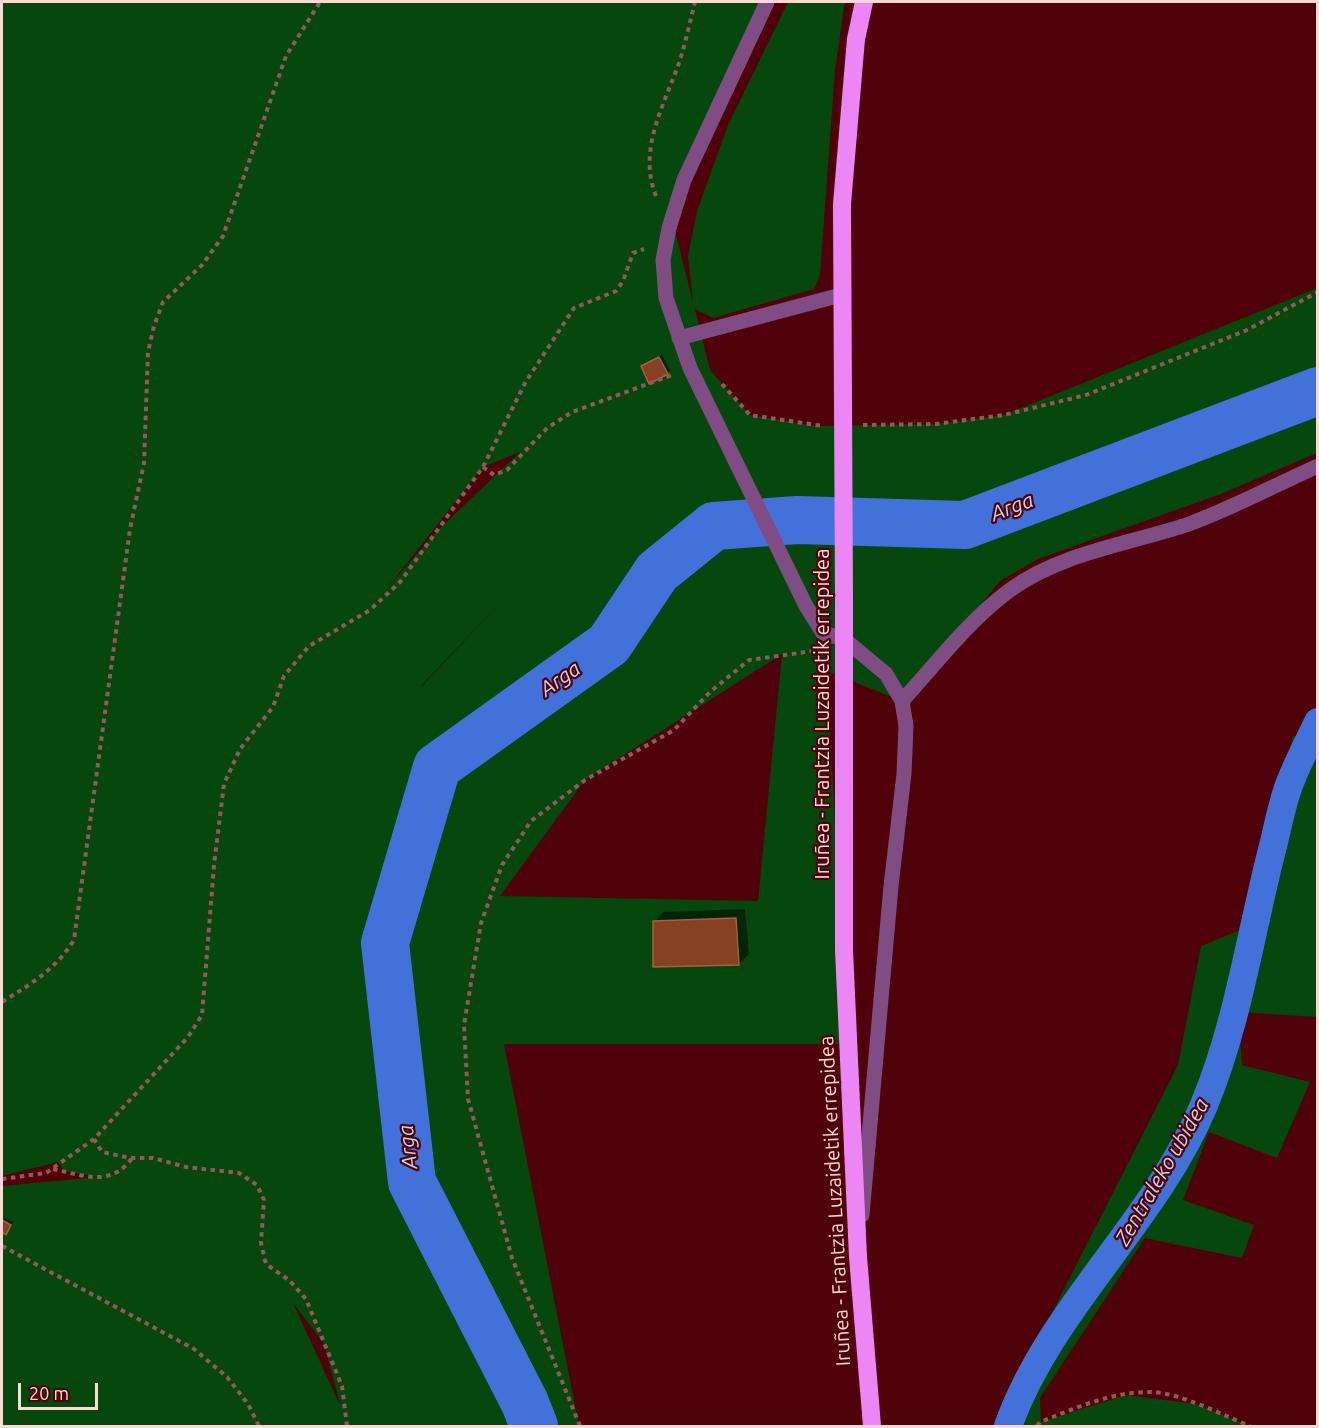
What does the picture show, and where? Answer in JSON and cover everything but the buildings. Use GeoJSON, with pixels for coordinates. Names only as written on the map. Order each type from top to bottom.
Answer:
{"type":"FeatureCollection","features":[{"type":"Feature","properties":{"kind":"highway","name":"Iruñea - Frantzia Luzaidetik errepidea"},"geometry":{"type":"LineString","coordinates":[[864,2],[856,39],[842,204],[844,950],[858,1257],[872,1426]]}},
{"type":"Feature","properties":{"kind":"lane"},"geometry":{"type":"LineString","coordinates":[[767,2],[684,180],[663,260],[666,298],[690,368],[806,606],[823,633],[844,639],[886,674],[902,701],[906,726],[904,774],[891,886],[858,1257]]}},
{"type":"Feature","properties":{"kind":"lane"},"geometry":{"type":"LineString","coordinates":[[679,338],[841,295]]}},
{"type":"Feature","properties":{"kind":"lane"},"geometry":{"type":"LineString","coordinates":[[902,701],[976,620],[1010,590],[1033,576],[1128,541],[1190,523],[1317,466]]}},
{"type":"Feature","properties":{"kind":"path"},"geometry":{"type":"LineString","coordinates":[[2,1002],[61,961],[74,940],[130,529],[144,463],[148,352],[154,326],[163,302],[201,265],[223,236],[286,56],[320,2]]}},
{"type":"Feature","properties":{"kind":"path"},"geometry":{"type":"LineString","coordinates":[[672,219],[655,194],[649,162],[654,130],[680,59],[695,2]]}},
{"type":"Feature","properties":{"kind":"path"},"geometry":{"type":"LineString","coordinates":[[2,1179],[46,1173],[94,1139],[188,1037],[202,1015],[214,866],[224,784],[240,749],[273,708],[284,676],[309,646],[369,610],[393,589],[483,467],[525,382],[574,308],[615,291],[623,281],[633,253],[650,249],[663,260]]}},
{"type":"Feature","properties":{"kind":"path"},"geometry":{"type":"LineString","coordinates":[[852,426],[936,424],[1004,415],[1086,395],[1247,330],[1317,292]]}},
{"type":"Feature","properties":{"kind":"path"},"geometry":{"type":"LineString","coordinates":[[483,467],[494,475],[507,470],[547,429],[572,412],[690,368],[710,370],[750,415],[828,426]]}},
{"type":"Feature","properties":{"kind":"path"},"geometry":{"type":"LineString","coordinates":[[580,1426],[512,1258],[468,1099],[464,1025],[481,923],[502,865],[531,821],[585,780],[674,730],[710,692],[749,660],[812,651],[844,639]]}},
{"type":"Feature","properties":{"kind":"path"},"geometry":{"type":"LineString","coordinates":[[94,1139],[102,1152],[132,1158],[153,1158],[186,1167],[239,1173],[257,1185],[264,1200],[261,1244],[266,1264],[290,1281],[306,1299],[342,1386],[347,1426]]}},
{"type":"Feature","properties":{"kind":"path"},"geometry":{"type":"LineString","coordinates":[[52,1169],[96,1179],[110,1176],[126,1166],[132,1158]]}},
{"type":"Feature","properties":{"kind":"path"},"geometry":{"type":"LineString","coordinates":[[2,1246],[194,1348],[227,1377],[248,1404],[260,1426]]}},
{"type":"Feature","properties":{"kind":"path"},"geometry":{"type":"LineString","coordinates":[[1037,1426],[1040,1422],[1101,1398],[1154,1392],[1196,1404],[1250,1426]]}},
{"type":"Feature","properties":{"kind":"green space"},"geometry":{"type":"Polygon","coordinates":[[[2,2],[769,2],[672,219],[693,302],[688,256],[697,211],[728,125],[788,2],[845,2],[835,70],[820,275],[814,289],[713,318],[695,309],[710,370],[750,415],[816,426],[936,424],[1004,415],[1317,288],[1317,453],[1221,494],[1038,559],[1000,581],[902,701],[826,671],[849,1044],[504,1044],[579,1426],[2,1426],[2,1186],[98,1177],[64,1171],[58,1162],[2,1176],[2,2]],[[520,452],[483,467],[385,591],[435,533],[520,452]],[[504,599],[421,686],[421,687],[504,599]],[[782,654],[585,780],[500,896],[758,901],[782,654]],[[293,1303],[339,1403],[324,1344],[293,1303]]]}},
{"type":"Feature","properties":{"kind":"green space"},"geometry":{"type":"Polygon","coordinates":[[[1293,736],[1317,741],[1317,1017],[1238,1012],[1242,1065],[1310,1082],[1277,1158],[1209,1132],[1183,1200],[1254,1225],[1242,1258],[1145,1238],[1040,1398],[1041,1422],[1126,1395],[1196,1404],[1250,1426],[1006,1426],[1003,1409],[1178,1065],[1201,946],[1245,928],[1293,736]]]}},
{"type":"Feature","properties":{"kind":"waterway","name":"Arga"},"geometry":{"type":"LineString","coordinates":[[534,1426],[525,1403],[412,1182],[385,943],[437,767],[609,644],[657,572],[714,526],[797,520],[965,525],[1318,391]]}},
{"type":"Feature","properties":{"kind":"waterway","name":"Zentraleko ubidea"},"geometry":{"type":"LineString","coordinates":[[1008,1426],[1027,1383],[1050,1342],[1159,1188],[1183,1148],[1204,1105],[1235,1008],[1286,795],[1297,765],[1318,722]]}}]}
